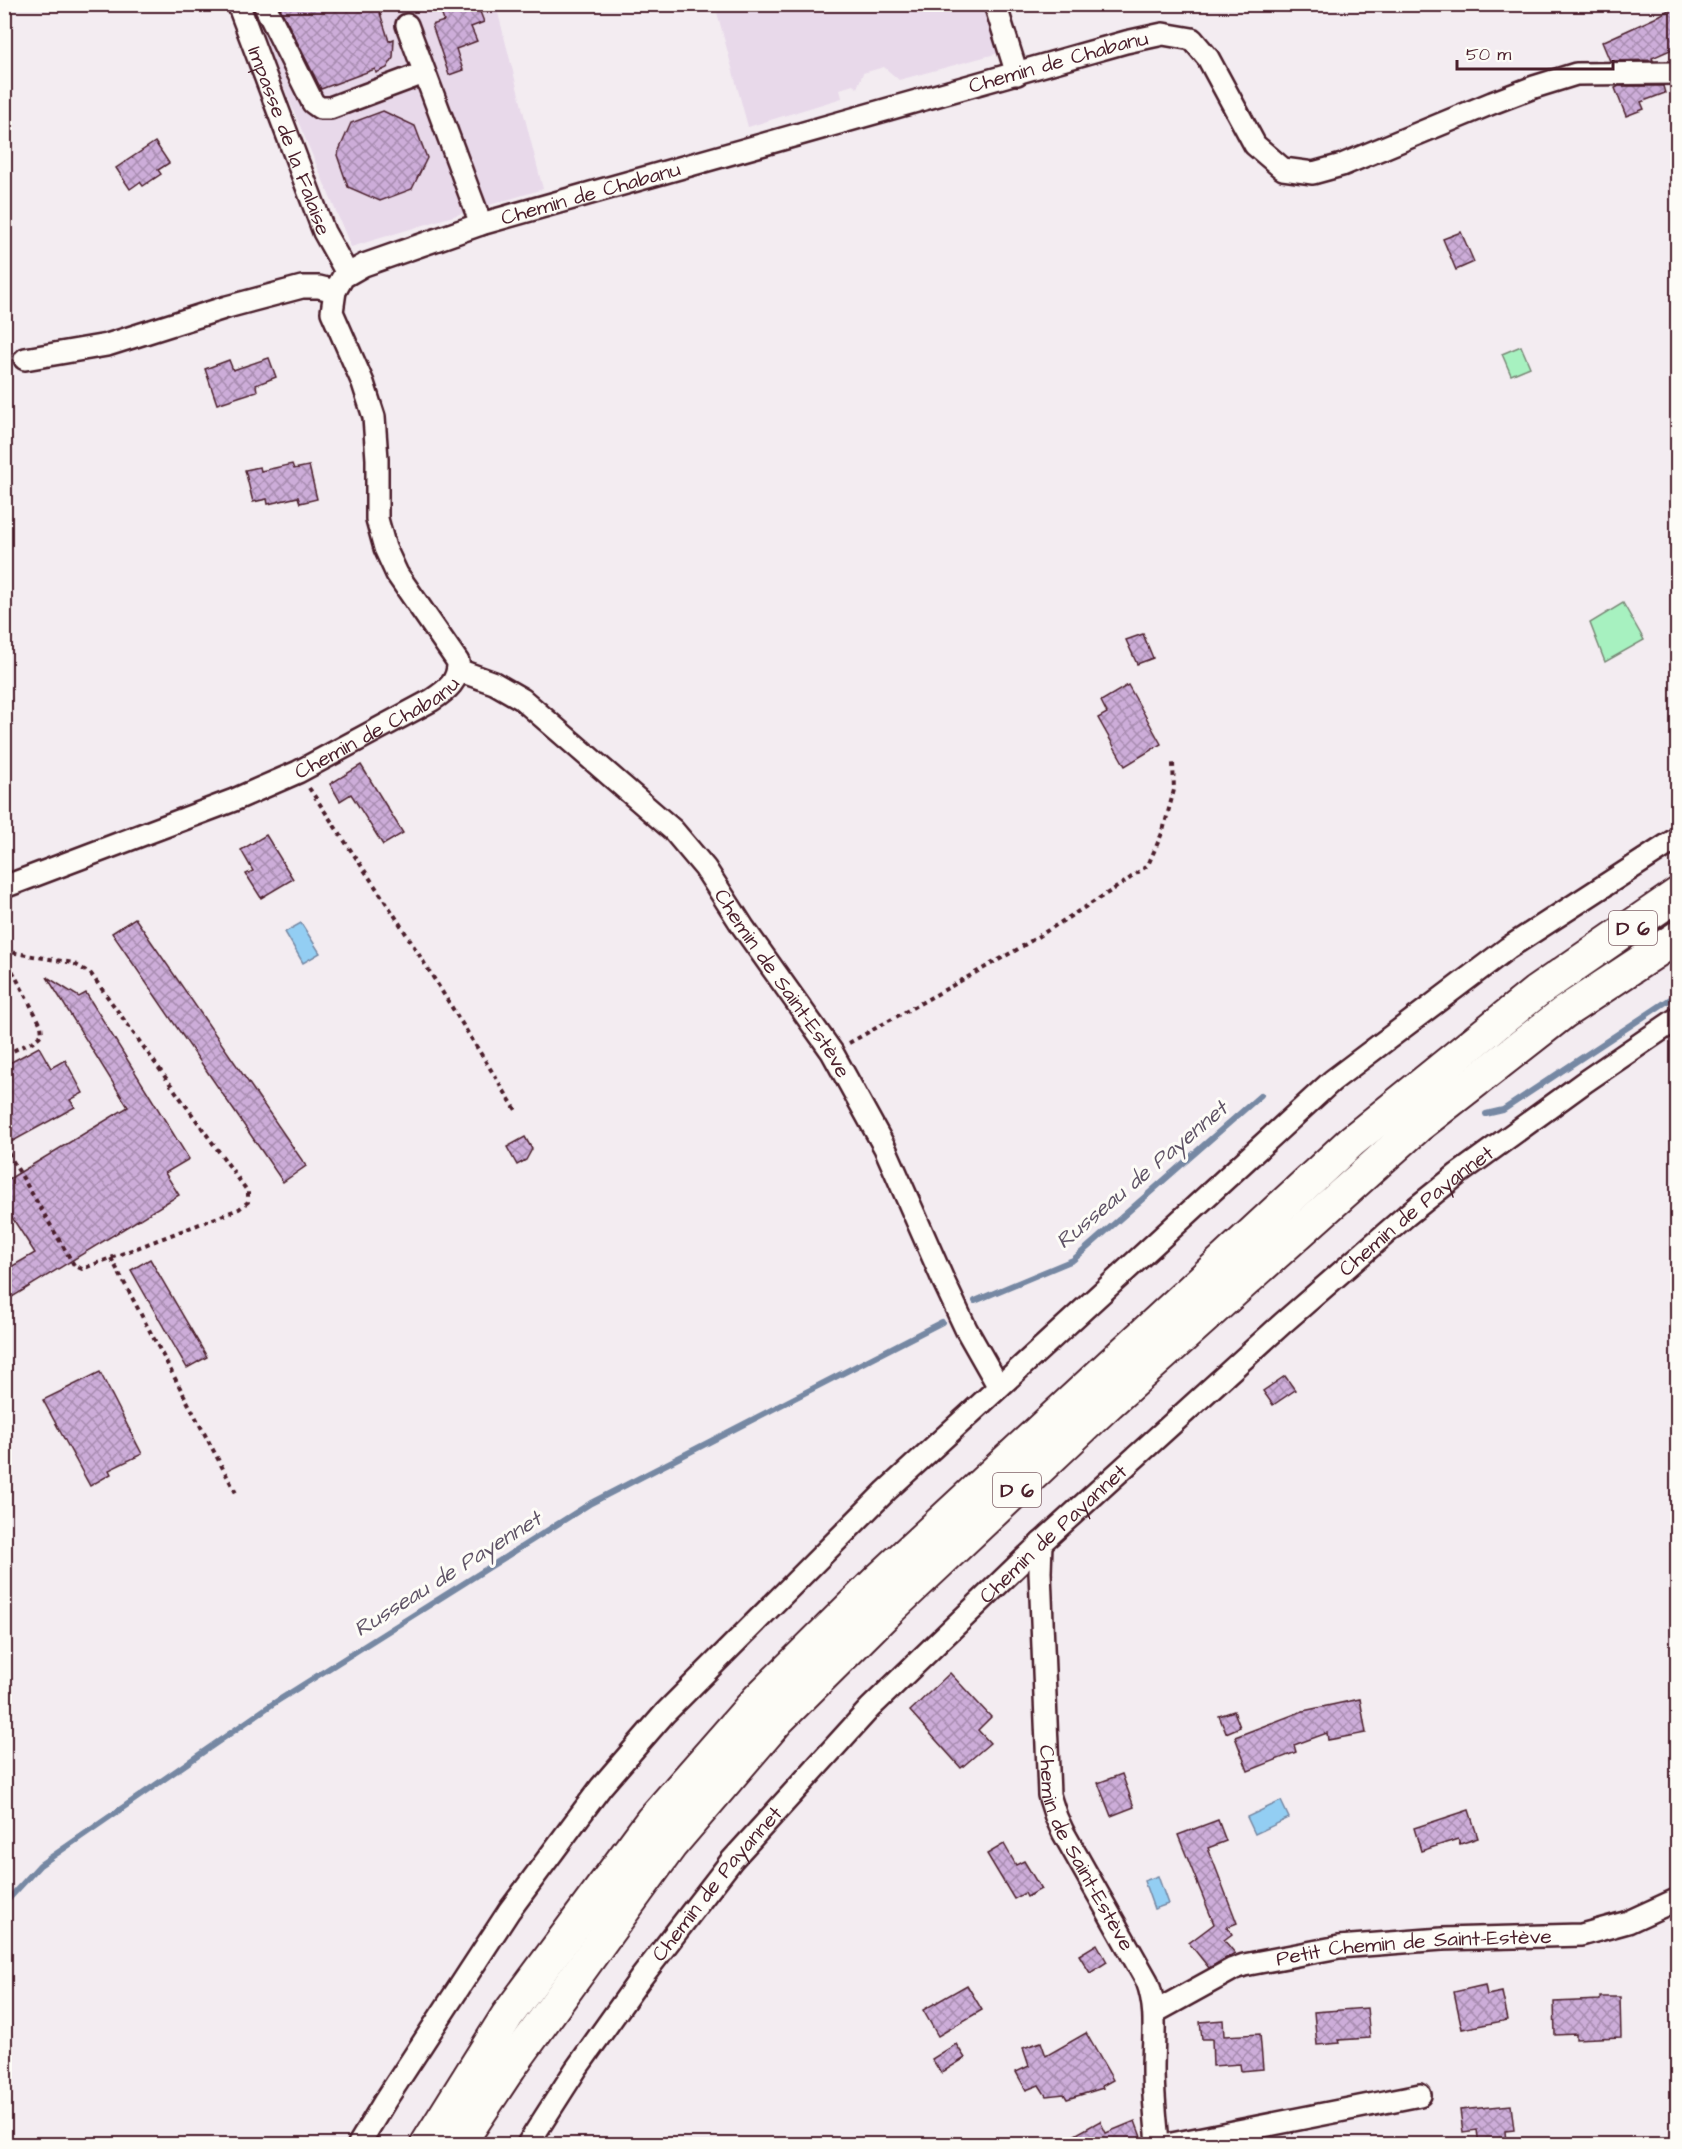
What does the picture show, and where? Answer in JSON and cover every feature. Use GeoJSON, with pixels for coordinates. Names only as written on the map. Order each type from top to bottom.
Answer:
{"type":"FeatureCollection","features":[{"type":"Feature","properties":{"kind":"highway"},"geometry":{"type":"LineString","coordinates":[[1588,954],[1677,894]]}},
{"type":"Feature","properties":{"kind":"highway","name":"D 6"},"geometry":{"type":"LineString","coordinates":[[427,2145],[507,2016],[652,1820],[758,1699],[878,1581],[1352,1141],[1536,992],[1588,954],[1677,901]]}},
{"type":"Feature","properties":{"kind":"highway","name":"D 6"},"geometry":{"type":"LineString","coordinates":[[459,2145],[510,2067],[671,1845],[777,1720],[892,1607],[1109,1404],[1417,1127],[1563,1013],[1677,937]]}},
{"type":"Feature","properties":{"kind":"street","name":"Impasse de la Falaise"},"geometry":{"type":"LineString","coordinates":[[238,4],[324,232],[347,273]]}},
{"type":"Feature","properties":{"kind":"street"},"geometry":{"type":"LineString","coordinates":[[264,4],[313,103],[320,108],[330,108],[424,73]]}},
{"type":"Feature","properties":{"kind":"street"},"geometry":{"type":"LineString","coordinates":[[995,4],[1017,74]]}},
{"type":"Feature","properties":{"kind":"street"},"geometry":{"type":"LineString","coordinates":[[407,25],[482,224]]}},
{"type":"Feature","properties":{"kind":"street","name":"Chemin de Chabanu"},"geometry":{"type":"LineString","coordinates":[[347,273],[482,224],[1126,42],[1163,34],[1192,39],[1208,58],[1255,145],[1283,169],[1312,173],[1342,165],[1534,87],[1576,74],[1677,73]]}},
{"type":"Feature","properties":{"kind":"street"},"geometry":{"type":"LineString","coordinates":[[25,359],[107,345],[302,286],[335,291],[347,273]]}},
{"type":"Feature","properties":{"kind":"street","name":"Chemin de Chabanu"},"geometry":{"type":"LineString","coordinates":[[4,886],[234,800],[298,772],[432,700],[448,690],[455,680],[459,670],[458,662],[397,573],[385,548],[377,519],[374,417],[363,383],[332,312],[335,291]]}},
{"type":"Feature","properties":{"kind":"street","name":"Chemin de Saint-Estève"},"geometry":{"type":"LineString","coordinates":[[459,670],[494,683],[522,699],[673,830],[705,868],[743,927],[832,1052],[885,1148],[966,1329],[999,1387]]}},
{"type":"Feature","properties":{"kind":"street"},"geometry":{"type":"LineString","coordinates":[[359,2145],[509,1911],[601,1787],[665,1713],[886,1491],[1332,1081],[1508,948],[1677,838]]}},
{"type":"Feature","properties":{"kind":"street","name":"Chemin de Payannet"},"geometry":{"type":"LineString","coordinates":[[528,2145],[576,2068],[640,1979],[732,1860],[870,1708],[1041,1543],[1283,1323],[1416,1208],[1458,1174],[1677,1018]]}},
{"type":"Feature","properties":{"kind":"street","name":"Chemin de Saint-Estève"},"geometry":{"type":"LineString","coordinates":[[1041,1543],[1040,1572],[1048,1784],[1051,1804],[1063,1832],[1147,1981],[1152,1994],[1155,2012],[1154,2082],[1158,2145]]}},
{"type":"Feature","properties":{"kind":"street","name":"Petit Chemin de Saint-Estève"},"geometry":{"type":"LineString","coordinates":[[1155,2012],[1244,1965],[1339,1947],[1442,1939],[1581,1935],[1628,1922],[1677,1899]]}},
{"type":"Feature","properties":{"kind":"street"},"geometry":{"type":"LineString","coordinates":[[1172,2145],[1420,2095]]}},
{"type":"Feature","properties":{"kind":"path"},"geometry":{"type":"LineString","coordinates":[[832,1052],[1018,949],[1122,884],[1148,865],[1163,831],[1174,790],[1173,763]]}},
{"type":"Feature","properties":{"kind":"path"},"geometry":{"type":"LineString","coordinates":[[298,772],[393,913],[516,1110]]}},
{"type":"Feature","properties":{"kind":"path"},"geometry":{"type":"LineString","coordinates":[[4,953],[40,1025],[42,1034],[34,1041],[4,1055]]}},
{"type":"Feature","properties":{"kind":"path"},"geometry":{"type":"LineString","coordinates":[[4,953],[73,963],[91,974],[248,1192],[248,1202],[239,1209],[82,1269],[74,1265],[4,1146]]}},
{"type":"Feature","properties":{"kind":"path"},"geometry":{"type":"LineString","coordinates":[[111,1258],[236,1493]]}},
{"type":"Feature","properties":{"kind":"shaded area"},"geometry":{"type":"Polygon","coordinates":[[[249,5],[496,5],[543,189],[351,247],[249,5]]]}},
{"type":"Feature","properties":{"kind":"shaded area"},"geometry":{"type":"Polygon","coordinates":[[[715,5],[987,5],[1000,46],[999,53],[899,80],[884,67],[863,73],[857,88],[853,85],[840,89],[842,98],[748,127],[715,5]]]}},
{"type":"Feature","properties":{"kind":"green space"},"geometry":{"type":"Polygon","coordinates":[[[1521,346],[1530,367],[1511,375],[1502,354],[1521,346]]]}},
{"type":"Feature","properties":{"kind":"green space"},"geometry":{"type":"Polygon","coordinates":[[[1623,603],[1644,640],[1605,662],[1590,623],[1623,603]]]}},
{"type":"Feature","properties":{"kind":"water"},"geometry":{"type":"Polygon","coordinates":[[[301,923],[320,953],[303,963],[285,932],[301,923]]]}},
{"type":"Feature","properties":{"kind":"water"},"geometry":{"type":"Polygon","coordinates":[[[1281,1801],[1289,1818],[1255,1834],[1247,1817],[1281,1801]]]}},
{"type":"Feature","properties":{"kind":"water"},"geometry":{"type":"Polygon","coordinates":[[[1158,1876],[1168,1904],[1154,1909],[1144,1881],[1158,1876]]]}},
{"type":"Feature","properties":{"kind":"building"},"geometry":{"type":"Polygon","coordinates":[[[278,4],[377,4],[389,41],[394,39],[393,58],[387,68],[376,73],[375,69],[321,89],[278,4]]]}},
{"type":"Feature","properties":{"kind":"building"},"geometry":{"type":"Polygon","coordinates":[[[438,4],[477,4],[484,22],[471,27],[477,41],[456,49],[463,70],[449,75],[432,25],[444,21],[438,4]]]}},
{"type":"Feature","properties":{"kind":"building"},"geometry":{"type":"Polygon","coordinates":[[[1677,5],[1677,47],[1652,58],[1653,60],[1610,61],[1602,42],[1655,18],[1677,5]]]}},
{"type":"Feature","properties":{"kind":"building"},"geometry":{"type":"Polygon","coordinates":[[[1619,86],[1663,86],[1665,93],[1641,102],[1644,109],[1626,116],[1615,88],[1619,86]]]}},
{"type":"Feature","properties":{"kind":"building"},"geometry":{"type":"Polygon","coordinates":[[[383,111],[415,126],[427,158],[412,189],[380,201],[348,187],[337,155],[351,123],[383,111]]]}},
{"type":"Feature","properties":{"kind":"building"},"geometry":{"type":"Polygon","coordinates":[[[155,142],[169,163],[158,170],[161,174],[143,186],[140,182],[130,189],[116,168],[155,142]]]}},
{"type":"Feature","properties":{"kind":"building"},"geometry":{"type":"Polygon","coordinates":[[[1461,232],[1474,262],[1456,270],[1443,239],[1461,232]]]}},
{"type":"Feature","properties":{"kind":"building"},"geometry":{"type":"Polygon","coordinates":[[[269,358],[276,377],[256,385],[257,391],[217,404],[205,369],[229,360],[233,370],[269,358]]]}},
{"type":"Feature","properties":{"kind":"building"},"geometry":{"type":"Polygon","coordinates":[[[292,464],[294,469],[309,466],[317,499],[300,503],[298,497],[268,504],[267,499],[253,502],[245,470],[260,467],[261,471],[292,464]]]}},
{"type":"Feature","properties":{"kind":"building"},"geometry":{"type":"Polygon","coordinates":[[[1143,634],[1153,658],[1137,664],[1126,640],[1143,634]]]}},
{"type":"Feature","properties":{"kind":"building"},"geometry":{"type":"Polygon","coordinates":[[[1128,685],[1161,744],[1125,766],[1098,718],[1107,713],[1101,701],[1128,685]]]}},
{"type":"Feature","properties":{"kind":"building"},"geometry":{"type":"Polygon","coordinates":[[[361,765],[403,833],[383,845],[351,794],[340,801],[330,784],[361,765]]]}},
{"type":"Feature","properties":{"kind":"building"},"geometry":{"type":"Polygon","coordinates":[[[266,835],[293,879],[261,898],[246,874],[253,871],[241,850],[266,835]]]}},
{"type":"Feature","properties":{"kind":"building"},"geometry":{"type":"Polygon","coordinates":[[[135,918],[306,1166],[283,1182],[112,933],[135,918]]]}},
{"type":"Feature","properties":{"kind":"building"},"geometry":{"type":"Polygon","coordinates":[[[47,977],[79,997],[86,993],[189,1159],[165,1173],[179,1195],[4,1302],[4,1271],[35,1253],[4,1205],[4,1182],[128,1107],[47,977]]]}},
{"type":"Feature","properties":{"kind":"building"},"geometry":{"type":"Polygon","coordinates":[[[39,1047],[51,1068],[65,1060],[83,1093],[70,1100],[75,1107],[4,1146],[4,1066],[39,1047]]]}},
{"type":"Feature","properties":{"kind":"building"},"geometry":{"type":"Polygon","coordinates":[[[525,1137],[532,1149],[526,1160],[517,1165],[507,1147],[525,1137]]]}},
{"type":"Feature","properties":{"kind":"building"},"geometry":{"type":"Polygon","coordinates":[[[150,1259],[207,1357],[187,1368],[131,1270],[150,1259]]]}},
{"type":"Feature","properties":{"kind":"building"},"geometry":{"type":"Polygon","coordinates":[[[100,1372],[142,1454],[109,1470],[111,1474],[90,1486],[43,1400],[100,1372]]]}},
{"type":"Feature","properties":{"kind":"building"},"geometry":{"type":"Polygon","coordinates":[[[1285,1376],[1295,1390],[1273,1405],[1263,1391],[1285,1376]]]}},
{"type":"Feature","properties":{"kind":"building"},"geometry":{"type":"Polygon","coordinates":[[[950,1673],[991,1717],[978,1730],[990,1743],[961,1768],[910,1711],[950,1673]]]}},
{"type":"Feature","properties":{"kind":"building"},"geometry":{"type":"Polygon","coordinates":[[[1360,1699],[1366,1733],[1328,1740],[1327,1733],[1294,1745],[1296,1752],[1248,1771],[1235,1737],[1303,1711],[1360,1699]]]}},
{"type":"Feature","properties":{"kind":"building"},"geometry":{"type":"Polygon","coordinates":[[[1234,1711],[1240,1727],[1226,1733],[1219,1716],[1234,1711]]]}},
{"type":"Feature","properties":{"kind":"building"},"geometry":{"type":"Polygon","coordinates":[[[1122,1774],[1134,1807],[1111,1816],[1098,1783],[1122,1774]]]}},
{"type":"Feature","properties":{"kind":"building"},"geometry":{"type":"Polygon","coordinates":[[[1469,1810],[1478,1838],[1460,1844],[1458,1839],[1421,1851],[1414,1828],[1469,1810]]]}},
{"type":"Feature","properties":{"kind":"building"},"geometry":{"type":"Polygon","coordinates":[[[1218,1820],[1226,1841],[1208,1848],[1237,1923],[1227,1927],[1232,1934],[1224,1940],[1235,1953],[1209,1968],[1189,1943],[1214,1924],[1178,1835],[1218,1820]]]}},
{"type":"Feature","properties":{"kind":"building"},"geometry":{"type":"Polygon","coordinates":[[[1004,1844],[1016,1865],[1024,1861],[1041,1889],[1027,1897],[1025,1893],[1014,1899],[987,1854],[1004,1844]]]}},
{"type":"Feature","properties":{"kind":"building"},"geometry":{"type":"Polygon","coordinates":[[[1097,1944],[1107,1962],[1090,1973],[1079,1955],[1097,1944]]]}},
{"type":"Feature","properties":{"kind":"building"},"geometry":{"type":"Polygon","coordinates":[[[967,1985],[982,2010],[938,2036],[923,2010],[967,1985]]]}},
{"type":"Feature","properties":{"kind":"building"},"geometry":{"type":"Polygon","coordinates":[[[1485,1985],[1487,1995],[1502,1992],[1508,2020],[1462,2029],[1454,1992],[1485,1985]]]}},
{"type":"Feature","properties":{"kind":"building"},"geometry":{"type":"Polygon","coordinates":[[[1600,1997],[1620,1997],[1621,2037],[1576,2039],[1576,2034],[1555,2035],[1554,2002],[1600,2000],[1600,1997]]]}},
{"type":"Feature","properties":{"kind":"building"},"geometry":{"type":"Polygon","coordinates":[[[1367,2008],[1370,2038],[1339,2040],[1340,2043],[1317,2045],[1314,2012],[1367,2008]]]}},
{"type":"Feature","properties":{"kind":"building"},"geometry":{"type":"Polygon","coordinates":[[[1223,2020],[1224,2036],[1260,2034],[1263,2069],[1241,2071],[1240,2064],[1213,2066],[1212,2039],[1202,2039],[1200,2022],[1223,2020]]]}},
{"type":"Feature","properties":{"kind":"building"},"geometry":{"type":"Polygon","coordinates":[[[1086,2033],[1113,2080],[1102,2086],[1103,2088],[1067,2099],[1064,2094],[1046,2096],[1039,2085],[1026,2090],[1016,2072],[1029,2066],[1023,2048],[1041,2042],[1046,2056],[1086,2033]]]}},
{"type":"Feature","properties":{"kind":"building"},"geometry":{"type":"Polygon","coordinates":[[[956,2044],[965,2058],[941,2073],[932,2059],[956,2044]]]}},
{"type":"Feature","properties":{"kind":"building"},"geometry":{"type":"Polygon","coordinates":[[[1511,2105],[1514,2130],[1505,2131],[1506,2143],[1479,2145],[1477,2130],[1463,2132],[1460,2110],[1511,2105]]]}},
{"type":"Feature","properties":{"kind":"building"},"geometry":{"type":"Polygon","coordinates":[[[1100,2121],[1106,2133],[1135,2121],[1144,2145],[1057,2145],[1100,2121]]]}},
{"type":"Feature","properties":{"kind":"waterway","name":"Russeau de Payennet"},"geometry":{"type":"LineString","coordinates":[[1486,1114],[1503,1110],[1678,994]]}},
{"type":"Feature","properties":{"kind":"waterway","name":"Russeau de Payennet"},"geometry":{"type":"LineString","coordinates":[[975,1301],[1073,1260],[1261,1095]]}},
{"type":"Feature","properties":{"kind":"waterway","name":"Russeau de Payennet"},"geometry":{"type":"LineString","coordinates":[[4,1904],[40,1865],[271,1705],[591,1503],[942,1322]]}}]}
